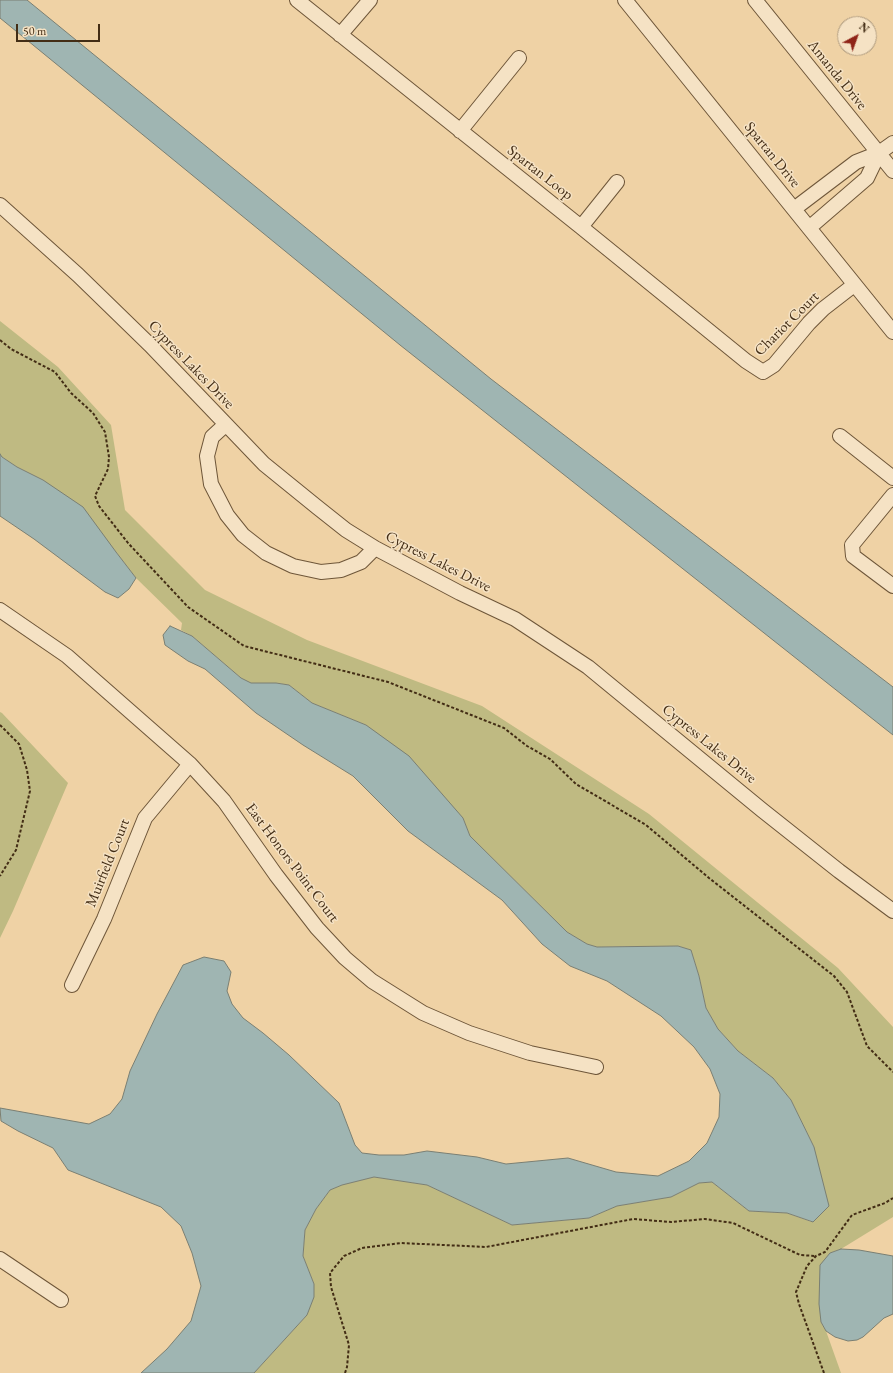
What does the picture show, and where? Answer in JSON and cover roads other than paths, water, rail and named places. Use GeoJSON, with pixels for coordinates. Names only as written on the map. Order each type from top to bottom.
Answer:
{"type":"FeatureCollection","features":[{"type":"Feature","properties":{"kind":"street","name":"Spartan Loop"},"geometry":{"type":"LineString","coordinates":[[297,0],[746,361],[763,372]]}},
{"type":"Feature","properties":{"kind":"street"},"geometry":{"type":"LineString","coordinates":[[340,35],[370,0]]}},
{"type":"Feature","properties":{"kind":"street","name":"Spartan Drive"},"geometry":{"type":"LineString","coordinates":[[624,0],[893,332]]}},
{"type":"Feature","properties":{"kind":"street","name":"Amanda Drive"},"geometry":{"type":"LineString","coordinates":[[755,0],[893,171]]}},
{"type":"Feature","properties":{"kind":"street"},"geometry":{"type":"LineString","coordinates":[[460,131],[519,58]]}},
{"type":"Feature","properties":{"kind":"street"},"geometry":{"type":"LineString","coordinates":[[794,209],[856,162],[879,153],[893,142]]}},
{"type":"Feature","properties":{"kind":"street"},"geometry":{"type":"LineString","coordinates":[[809,228],[867,178],[879,153]]}},
{"type":"Feature","properties":{"kind":"street"},"geometry":{"type":"LineString","coordinates":[[581,227],[617,182]]}},
{"type":"Feature","properties":{"kind":"street","name":"Cypress Lakes Drive"},"geometry":{"type":"LineString","coordinates":[[0,204],[89,285],[150,345],[264,464],[346,530],[375,548],[460,593],[515,619],[588,667],[762,810],[839,871],[893,911]]}},
{"type":"Feature","properties":{"kind":"street","name":"Chariot Court"},"geometry":{"type":"LineString","coordinates":[[763,372],[774,365],[809,323],[854,285]]}},
{"type":"Feature","properties":{"kind":"street"},"geometry":{"type":"LineString","coordinates":[[225,424],[212,437],[207,456],[211,484],[227,516],[243,535],[266,553],[293,566],[321,572],[341,570],[361,562],[375,548]]}},
{"type":"Feature","properties":{"kind":"street"},"geometry":{"type":"LineString","coordinates":[[840,436],[893,478]]}},
{"type":"Feature","properties":{"kind":"street"},"geometry":{"type":"LineString","coordinates":[[893,495],[852,546],[853,556],[893,586]]}},
{"type":"Feature","properties":{"kind":"street","name":"East Honors Point Court"},"geometry":{"type":"LineString","coordinates":[[0,610],[67,656],[190,764],[224,801],[276,875],[318,928],[345,958],[372,981],[423,1012],[469,1033],[530,1052],[596,1067]]}},
{"type":"Feature","properties":{"kind":"street","name":"Muirfield Court"},"geometry":{"type":"LineString","coordinates":[[72,985],[104,919],[145,818],[190,764]]}},
{"type":"Feature","properties":{"kind":"street"},"geometry":{"type":"LineString","coordinates":[[0,1259],[62,1300]]}},
{"type":"Feature","properties":{"kind":"water"},"geometry":{"type":"Polygon","coordinates":[[[0,0],[27,0],[491,379],[893,687],[893,735],[400,345],[0,18],[0,0]]]}},
{"type":"Feature","properties":{"kind":"water"},"geometry":{"type":"Polygon","coordinates":[[[0,454],[17,467],[43,480],[83,507],[136,578],[129,589],[118,598],[105,592],[34,539],[0,516],[0,454]]]}},
{"type":"Feature","properties":{"kind":"water"},"geometry":{"type":"Polygon","coordinates":[[[170,626],[192,636],[241,678],[251,683],[276,683],[289,685],[312,703],[366,725],[409,756],[463,818],[470,836],[567,932],[587,944],[597,947],[678,946],[691,950],[699,976],[706,1008],[718,1029],[738,1051],[773,1078],[791,1100],[814,1147],[829,1206],[813,1222],[787,1213],[749,1211],[712,1182],[699,1183],[671,1197],[617,1206],[589,1218],[512,1225],[427,1185],[374,1177],[342,1185],[330,1190],[316,1209],[305,1230],[303,1256],[314,1284],[314,1297],[307,1315],[254,1373],[141,1373],[167,1349],[191,1321],[201,1286],[192,1253],[181,1226],[161,1207],[68,1170],[53,1148],[1,1121],[0,1108],[89,1124],[110,1114],[122,1099],[130,1071],[157,1014],[183,965],[204,957],[224,961],[231,972],[227,991],[232,1004],[243,1018],[289,1055],[339,1103],[355,1145],[362,1153],[404,1155],[427,1151],[477,1157],[506,1164],[568,1158],[616,1172],[658,1176],[689,1161],[707,1143],[719,1117],[720,1094],[710,1069],[694,1047],[661,1016],[607,981],[570,966],[542,944],[502,900],[408,831],[353,776],[303,745],[256,713],[205,669],[188,661],[165,645],[163,635],[170,626]]]}},
{"type":"Feature","properties":{"kind":"water"},"geometry":{"type":"Polygon","coordinates":[[[841,1249],[859,1250],[893,1256],[893,1314],[884,1318],[863,1337],[857,1340],[848,1341],[835,1337],[826,1331],[821,1322],[819,1304],[820,1265],[830,1253],[841,1249]]]}}]}
